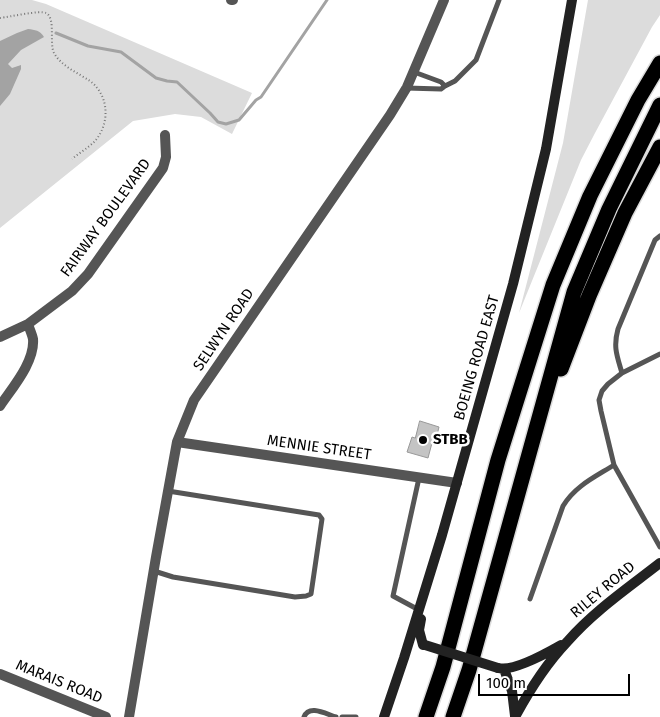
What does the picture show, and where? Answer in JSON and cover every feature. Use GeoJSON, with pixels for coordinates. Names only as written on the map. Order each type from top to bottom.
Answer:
{"type":"FeatureCollection","features":[{"type":"Feature","properties":{"kind":"highway"},"geometry":{"type":"LineString","coordinates":[[426,717],[443,667],[498,460],[553,285],[590,196],[638,100],[660,63]]}},
{"type":"Feature","properties":{"kind":"highway"},"geometry":{"type":"LineString","coordinates":[[453,717],[469,670],[574,292],[609,209],[660,105]]}},
{"type":"Feature","properties":{"kind":"highway"},"geometry":{"type":"LineString","coordinates":[[525,468],[589,296],[625,214],[660,147]]}},
{"type":"Feature","properties":{"kind":"main road","name":"BOEING ROAD EAST"},"geometry":{"type":"LineString","coordinates":[[384,717],[430,571],[518,265],[546,149],[572,0]]}},
{"type":"Feature","properties":{"kind":"main road","name":"RILEY ROAD"},"geometry":{"type":"LineString","coordinates":[[566,642],[607,603],[660,563]]}},
{"type":"Feature","properties":{"kind":"main road"},"geometry":{"type":"LineString","coordinates":[[424,645],[419,630],[430,571]]}},
{"type":"Feature","properties":{"kind":"main road"},"geometry":{"type":"LineString","coordinates":[[404,658],[424,645],[501,668],[536,659],[566,642]]}},
{"type":"Feature","properties":{"kind":"main road"},"geometry":{"type":"LineString","coordinates":[[515,716],[536,681],[566,642]]}},
{"type":"Feature","properties":{"kind":"main road"},"geometry":{"type":"LineString","coordinates":[[501,668],[512,692],[515,716]]}},
{"type":"Feature","properties":{"kind":"street","name":"SELWYN ROAD"},"geometry":{"type":"LineString","coordinates":[[129,717],[177,442],[194,400],[390,114],[406,88],[444,0]]}},
{"type":"Feature","properties":{"kind":"street","name":"FAIRWAY BOULEVARD"},"geometry":{"type":"LineString","coordinates":[[0,337],[28,324],[72,291],[88,274],[162,168],[166,158],[165,135]]}},
{"type":"Feature","properties":{"kind":"street"},"geometry":{"type":"LineString","coordinates":[[0,406],[30,360],[33,339],[28,324]]}},
{"type":"Feature","properties":{"kind":"street","name":"MENNIE STREET"},"geometry":{"type":"LineString","coordinates":[[177,442],[456,483]]}},
{"type":"Feature","properties":{"kind":"street","name":"MARAIS ROAD"},"geometry":{"type":"LineString","coordinates":[[0,674],[102,716]]}},
{"type":"Feature","properties":{"kind":"lane"},"geometry":{"type":"LineString","coordinates":[[406,88],[441,89],[455,81],[476,60],[499,0]]}},
{"type":"Feature","properties":{"kind":"lane"},"geometry":{"type":"LineString","coordinates":[[413,72],[441,82],[445,86]]}},
{"type":"Feature","properties":{"kind":"lane"},"geometry":{"type":"LineString","coordinates":[[622,373],[615,348],[616,334],[656,240],[660,236]]}},
{"type":"Feature","properties":{"kind":"lane"},"geometry":{"type":"LineString","coordinates":[[660,354],[622,373],[602,391],[599,400],[614,465],[660,547]]}},
{"type":"Feature","properties":{"kind":"lane"},"geometry":{"type":"LineString","coordinates":[[530,599],[568,496],[577,488],[614,465]]}},
{"type":"Feature","properties":{"kind":"lane"},"geometry":{"type":"LineString","coordinates":[[418,610],[393,596],[419,478]]}},
{"type":"Feature","properties":{"kind":"lane"},"geometry":{"type":"LineString","coordinates":[[154,571],[173,577],[295,597],[311,594],[322,519],[319,515],[168,491]]}},
{"type":"Feature","properties":{"kind":"lane"},"geometry":{"type":"LineString","coordinates":[[304,717],[305,713],[309,710],[336,717]]}},
{"type":"Feature","properties":{"kind":"lane"},"geometry":{"type":"LineString","coordinates":[[342,717],[356,717]]}},
{"type":"Feature","properties":{"kind":"path"},"geometry":{"type":"LineString","coordinates":[[0,18],[41,12],[47,13],[50,16],[52,48],[55,55],[97,87],[101,93],[106,113],[100,133],[96,141],[72,158]]}},
{"type":"Feature","properties":{"kind":"shaded area"},"geometry":{"type":"Polygon","coordinates":[[[0,0],[32,0],[46,4],[252,93],[232,134],[201,117],[175,114],[133,121],[0,228],[0,0]]]}},
{"type":"Feature","properties":{"kind":"shaded area"},"geometry":{"type":"Polygon","coordinates":[[[588,0],[660,0],[660,15],[581,160],[519,313],[563,143],[588,0]]]}},
{"type":"Feature","properties":{"kind":"shaded area"},"geometry":{"type":"Polygon","coordinates":[[[28,29],[39,32],[44,37],[21,50],[8,64],[12,68],[21,65],[21,69],[10,94],[0,106],[0,41],[28,29]]]}},
{"type":"Feature","properties":{"kind":"building","name":"STBB"},"geometry":{"type":"Polygon","coordinates":[[[420,421],[439,427],[435,443],[432,443],[428,458],[407,452],[412,437],[415,438],[420,421]]]}},
{"type":"Feature","properties":{"kind":"waterway"},"geometry":{"type":"LineString","coordinates":[[56,33],[88,46],[121,52],[156,78],[177,82],[218,122],[226,124],[239,120],[256,100],[261,97],[327,0]]}},
{"type":"Feature","properties":{"kind":"place","name":"STBB"},"geometry":{"type":"Point","coordinates":[423,440]}}]}
